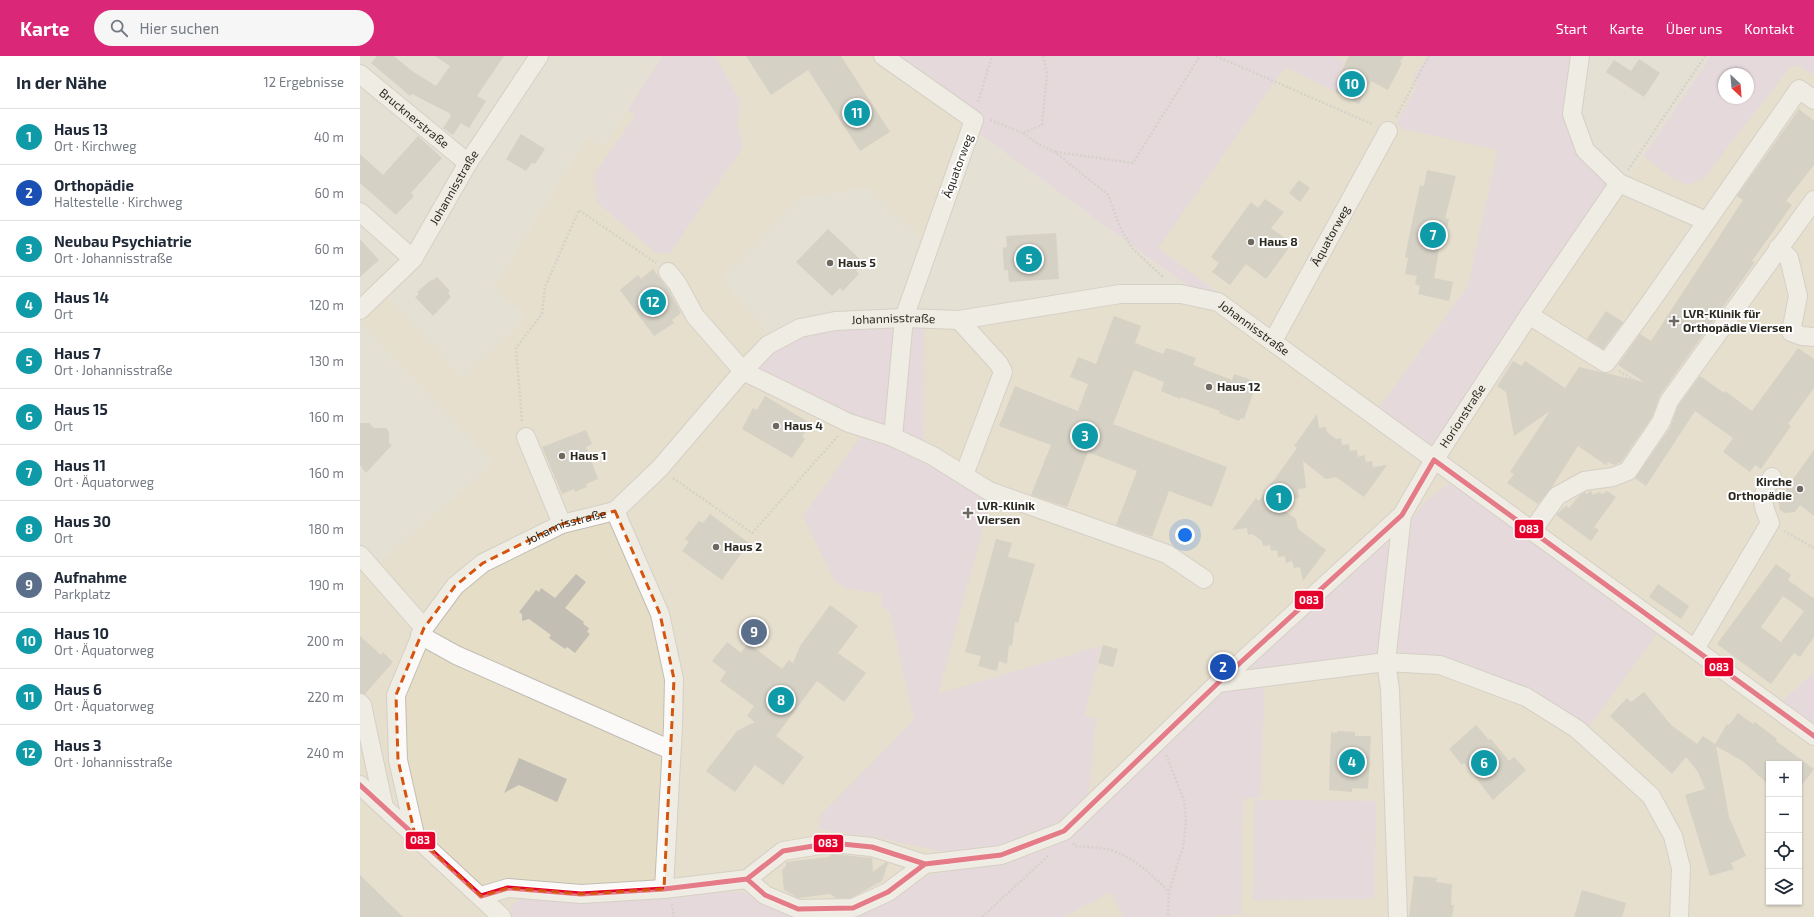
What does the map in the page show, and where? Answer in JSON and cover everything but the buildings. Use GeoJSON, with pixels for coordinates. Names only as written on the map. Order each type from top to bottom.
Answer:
{"type":"FeatureCollection","features":[{"type":"Feature","properties":{"kind":"street","name":"Johannisstraße"},"geometry":{"type":"LineString","coordinates":[[360,310],[413,259],[468,163],[539,56]]}},
{"type":"Feature","properties":{"kind":"street","name":"Äquatorweg"},"geometry":{"type":"LineString","coordinates":[[883,56],[974,120],[904,318]]}},
{"type":"Feature","properties":{"kind":"street"},"geometry":{"type":"LineString","coordinates":[[1580,56],[1572,114],[1585,150],[1619,183],[1706,220]]}},
{"type":"Feature","properties":{"kind":"street","name":"Brucknerstraße"},"geometry":{"type":"LineString","coordinates":[[360,74],[468,163]]}},
{"type":"Feature","properties":{"kind":"street"},"geometry":{"type":"LineString","coordinates":[[1528,315],[1606,363],[1647,307],[1706,220],[1799,89],[1814,100]]}},
{"type":"Feature","properties":{"kind":"street","name":"Äquatorweg"},"geometry":{"type":"LineString","coordinates":[[1273,341],[1388,131]]}},
{"type":"Feature","properties":{"kind":"street","name":"Horionstraße"},"geometry":{"type":"LineString","coordinates":[[1619,183],[1528,315],[1434,460],[1814,736]]}},
{"type":"Feature","properties":{"kind":"street"},"geometry":{"type":"LineString","coordinates":[[1532,531],[1557,496],[1584,481],[1613,477],[1628,471],[1661,422],[1669,401],[1814,200]]}},
{"type":"Feature","properties":{"kind":"street"},"geometry":{"type":"LineString","coordinates":[[360,212],[413,259]]}},
{"type":"Feature","properties":{"kind":"street"},"geometry":{"type":"LineString","coordinates":[[1778,248],[1789,258],[1798,296],[1790,332],[1802,336],[1814,337]]}},
{"type":"Feature","properties":{"kind":"street"},"geometry":{"type":"LineString","coordinates":[[668,272],[677,283],[695,316],[743,371],[849,423],[893,437],[933,456],[989,491],[1167,554],[1204,579]]}},
{"type":"Feature","properties":{"kind":"street","name":"Johannisstraße"},"geometry":{"type":"LineString","coordinates":[[415,836],[398,760],[396,695],[422,632],[456,586],[483,563],[562,524],[615,511],[660,468],[743,371],[768,345],[800,328],[834,321],[904,318],[959,320],[1120,294],[1181,294],[1218,302],[1434,460]]}},
{"type":"Feature","properties":{"kind":"street"},"geometry":{"type":"LineString","coordinates":[[893,437],[904,318]]}},
{"type":"Feature","properties":{"kind":"street"},"geometry":{"type":"LineString","coordinates":[[959,320],[999,364],[1003,372],[964,475]]}},
{"type":"Feature","properties":{"kind":"street"},"geometry":{"type":"LineString","coordinates":[[526,437],[562,524]]}},
{"type":"Feature","properties":{"kind":"street"},"geometry":{"type":"LineString","coordinates":[[481,896],[508,888],[581,894],[664,889],[747,879],[783,851],[832,843],[872,847],[925,864],[1001,855],[1064,832],[1218,683],[1402,515],[1434,460]]}},
{"type":"Feature","properties":{"kind":"street"},"geometry":{"type":"LineString","coordinates":[[1695,649],[1770,523],[1764,509],[1762,493],[1772,477]]}},
{"type":"Feature","properties":{"kind":"street"},"geometry":{"type":"LineString","coordinates":[[615,511],[660,614],[674,679],[674,726],[671,750],[664,889]]}},
{"type":"Feature","properties":{"kind":"street"},"geometry":{"type":"LineString","coordinates":[[1398,917],[1390,689],[1386,662],[1402,515]]}},
{"type":"Feature","properties":{"kind":"street"},"geometry":{"type":"LineString","coordinates":[[360,555],[422,632],[456,655],[671,750]]}},
{"type":"Feature","properties":{"kind":"street"},"geometry":{"type":"LineString","coordinates":[[1218,683],[1386,662],[1440,666],[1526,697],[1577,729],[1651,796],[1673,836],[1681,868],[1679,917]]}},
{"type":"Feature","properties":{"kind":"street"},"geometry":{"type":"LineString","coordinates":[[360,703],[362,705],[384,807]]}},
{"type":"Feature","properties":{"kind":"street"},"geometry":{"type":"LineString","coordinates":[[360,785],[502,917]]}},
{"type":"Feature","properties":{"kind":"street"},"geometry":{"type":"LineString","coordinates":[[747,879],[765,895],[798,909],[853,908],[888,892],[925,864]]}},
{"type":"Feature","properties":{"kind":"path"},"geometry":{"type":"LineString","coordinates":[[979,99],[992,56]]}},
{"type":"Feature","properties":{"kind":"path"},"geometry":{"type":"LineString","coordinates":[[1022,133],[1042,125],[1047,73],[1043,56]]}},
{"type":"Feature","properties":{"kind":"path"},"geometry":{"type":"LineString","coordinates":[[1055,152],[1133,163],[1200,56]]}},
{"type":"Feature","properties":{"kind":"path"},"geometry":{"type":"LineString","coordinates":[[1216,56],[1388,131],[1429,56]]}},
{"type":"Feature","properties":{"kind":"path"},"geometry":{"type":"LineString","coordinates":[[1619,183],[1705,56]]}},
{"type":"Feature","properties":{"kind":"path"},"geometry":{"type":"LineString","coordinates":[[984,117],[1022,133],[1038,144],[1055,152],[1108,195],[1120,227],[1132,248],[1181,294]]}},
{"type":"Feature","properties":{"kind":"path"},"geometry":{"type":"LineString","coordinates":[[526,437],[521,414],[516,348],[542,314],[545,286],[580,210],[668,272]]}},
{"type":"Feature","properties":{"kind":"path"},"geometry":{"type":"LineString","coordinates":[[1606,363],[1669,401]]}},
{"type":"Feature","properties":{"kind":"path"},"geometry":{"type":"LineString","coordinates":[[660,468],[752,534],[849,423]]}},
{"type":"Feature","properties":{"kind":"path"},"geometry":{"type":"LineString","coordinates":[[1770,523],[1814,548]]}},
{"type":"Feature","properties":{"kind":"path"},"geometry":{"type":"LineString","coordinates":[[1160,739],[1184,800],[1186,823],[1183,847],[1169,892],[1168,917]]}},
{"type":"Feature","properties":{"kind":"path"},"geometry":{"type":"LineString","coordinates":[[1071,842],[1075,846],[1106,849],[1121,854],[1139,864],[1169,892]]}},
{"type":"Feature","properties":{"kind":"path"},"geometry":{"type":"LineString","coordinates":[[982,917],[1051,854]]}},
{"type":"Feature","properties":{"kind":"highlighted area"},"geometry":{"type":"Polygon","coordinates":[[[615,511],[660,614],[674,679],[664,889],[581,894],[508,888],[481,896],[415,835],[398,760],[396,695],[424,628],[455,586],[483,563],[562,524],[615,511]]]}},
{"type":"Feature","properties":{"kind":"shaded area"},"geometry":{"type":"Polygon","coordinates":[[[663,56],[715,56],[740,101],[737,125],[743,147],[669,254],[655,252],[597,202],[595,173],[635,116],[628,110],[663,56]]]}},
{"type":"Feature","properties":{"kind":"shaded area","name":"LVR-Klinik Viersen"},"geometry":{"type":"Polygon","coordinates":[[[715,56],[873,56],[967,125],[926,242],[867,187],[798,199],[721,278],[771,337],[898,311],[917,303],[929,315],[1220,294],[1157,248],[1285,67],[1335,91],[1342,78],[1338,76],[1345,62],[1334,56],[1427,56],[1413,78],[1419,81],[1397,123],[1400,128],[1498,150],[1468,286],[1378,409],[1814,744],[1814,917],[360,917],[360,546],[376,566],[494,463],[360,321],[387,296],[462,379],[527,317],[494,287],[588,137],[604,147],[628,110],[635,116],[595,173],[743,147],[737,125],[740,101],[715,56]]]}},
{"type":"Feature","properties":{"kind":"shaded area"},"geometry":{"type":"Polygon","coordinates":[[[895,56],[1334,56],[1345,62],[1338,76],[1342,78],[1335,92],[1285,67],[1158,248],[1221,295],[1192,289],[977,132],[895,56]]]}},
{"type":"Feature","properties":{"kind":"shaded area"},"geometry":{"type":"Polygon","coordinates":[[[1427,56],[1574,56],[1567,112],[1607,188],[1432,449],[1378,409],[1468,286],[1498,150],[1400,128],[1397,123],[1419,81],[1413,78],[1427,56]]]}},
{"type":"Feature","properties":{"kind":"shaded area"},"geometry":{"type":"Polygon","coordinates":[[[1711,56],[1814,56],[1814,75],[1799,66],[1790,67],[1704,178],[1688,185],[1670,177],[1644,156],[1711,56]]]}},
{"type":"Feature","properties":{"kind":"shaded area","name":"LVR-Klinik für Orthopädie Viersen"},"geometry":{"type":"Polygon","coordinates":[[[1799,66],[1814,75],[1814,672],[1780,703],[1443,458],[1644,156],[1670,177],[1688,185],[1704,178],[1790,67],[1799,66]]]}},
{"type":"Feature","properties":{"kind":"shaded area"},"geometry":{"type":"Polygon","coordinates":[[[891,325],[894,330],[889,423],[880,427],[795,389],[756,368],[756,362],[790,338],[837,326],[891,325]]]}},
{"type":"Feature","properties":{"kind":"shaded area"},"geometry":{"type":"Polygon","coordinates":[[[924,326],[923,442],[903,434],[900,428],[907,328],[924,326]]]}},
{"type":"Feature","properties":{"kind":"shaded area"},"geometry":{"type":"Polygon","coordinates":[[[864,432],[970,487],[990,502],[938,694],[1101,646],[1085,715],[1096,719],[1088,801],[1047,829],[997,849],[945,852],[875,837],[819,829],[821,815],[914,720],[890,612],[881,606],[883,594],[846,588],[835,581],[803,516],[864,432]]]}},
{"type":"Feature","properties":{"kind":"shaded area"},"geometry":{"type":"Polygon","coordinates":[[[1454,480],[1659,631],[1587,729],[1553,703],[1526,688],[1492,675],[1455,665],[1403,656],[1396,644],[1408,524],[1425,502],[1454,480]]]}},
{"type":"Feature","properties":{"kind":"shaded area"},"geometry":{"type":"Polygon","coordinates":[[[1382,544],[1390,545],[1380,657],[1253,672],[1249,665],[1382,544]]]}},
{"type":"Feature","properties":{"kind":"shaded area"},"geometry":{"type":"Polygon","coordinates":[[[1814,672],[1814,728],[1780,703],[1814,672]]]}},
{"type":"Feature","properties":{"kind":"shaded area"},"geometry":{"type":"Polygon","coordinates":[[[1265,681],[1260,798],[1243,799],[1241,914],[1205,917],[1124,917],[1111,892],[1063,917],[514,917],[510,907],[522,898],[743,892],[792,915],[912,883],[932,874],[978,867],[1036,853],[1067,839],[1208,703],[1228,689],[1265,681]]]}},
{"type":"Feature","properties":{"kind":"shaded area"},"geometry":{"type":"Polygon","coordinates":[[[1255,800],[1376,801],[1374,899],[1253,900],[1255,800]]]}},
{"type":"Feature","properties":{"kind":"transit line","name":"083"},"geometry":{"type":"LineString","coordinates":[[1434,460],[1814,736]]}},
{"type":"Feature","properties":{"kind":"transit line","name":"083"},"geometry":{"type":"LineString","coordinates":[[481,896],[508,888],[581,894],[664,889],[747,879],[765,895],[798,909],[853,908],[888,892],[925,864],[1001,855],[1064,831],[1218,683],[1402,515],[1434,460]]}},
{"type":"Feature","properties":{"kind":"transit line","name":"083"},"geometry":{"type":"LineString","coordinates":[[360,785],[481,896]]}},
{"type":"Feature","properties":{"kind":"transit line","name":"083"},"geometry":{"type":"LineString","coordinates":[[713,883],[747,879],[783,851],[832,843],[872,847],[925,864],[951,861]]}},
{"type":"Feature","properties":{"kind":"place","name":"Haus 10"},"geometry":{"type":"Point","coordinates":[1352,84]}},
{"type":"Feature","properties":{"kind":"place","name":"Haus 6"},"geometry":{"type":"Point","coordinates":[857,113]}},
{"type":"Feature","properties":{"kind":"place","name":"Haus 11"},"geometry":{"type":"Point","coordinates":[1433,235]}},
{"type":"Feature","properties":{"kind":"place","name":"Haus 8"},"geometry":{"type":"Point","coordinates":[1251,242]}},
{"type":"Feature","properties":{"kind":"place","name":"Haus 7"},"geometry":{"type":"Point","coordinates":[1029,259]}},
{"type":"Feature","properties":{"kind":"place","name":"Haus 5"},"geometry":{"type":"Point","coordinates":[830,263]}},
{"type":"Feature","properties":{"kind":"place","name":"Haus 3"},"geometry":{"type":"Point","coordinates":[653,302]}},
{"type":"Feature","properties":{"kind":"place","name":"LVR-Klinik für Orthopädie Viersen"},"geometry":{"type":"Point","coordinates":[1674,321]}},
{"type":"Feature","properties":{"kind":"place","name":"Haus 12"},"geometry":{"type":"Point","coordinates":[1209,387]}},
{"type":"Feature","properties":{"kind":"place","name":"Haus 4"},"geometry":{"type":"Point","coordinates":[776,426]}},
{"type":"Feature","properties":{"kind":"place","name":"Neubau Psychiatrie"},"geometry":{"type":"Point","coordinates":[1085,436]}},
{"type":"Feature","properties":{"kind":"place","name":"Haus 1"},"geometry":{"type":"Point","coordinates":[562,456]}},
{"type":"Feature","properties":{"kind":"place","name":"Kirche Orthopädie"},"geometry":{"type":"Point","coordinates":[1800,489]}},
{"type":"Feature","properties":{"kind":"place","name":"Haus 13"},"geometry":{"type":"Point","coordinates":[1279,498]}},
{"type":"Feature","properties":{"kind":"place","name":"LVR-Klinik Viersen"},"geometry":{"type":"Point","coordinates":[968,513]}},
{"type":"Feature","properties":{"kind":"place","name":"Haus 2"},"geometry":{"type":"Point","coordinates":[716,547]}},
{"type":"Feature","properties":{"kind":"place","name":"Aufnahme"},"geometry":{"type":"Point","coordinates":[754,632]}},
{"type":"Feature","properties":{"kind":"place","name":"Orthopädie"},"geometry":{"type":"Point","coordinates":[1223,667]}},
{"type":"Feature","properties":{"kind":"place","name":"Haus 30"},"geometry":{"type":"Point","coordinates":[781,700]}},
{"type":"Feature","properties":{"kind":"place","name":"Haus 14"},"geometry":{"type":"Point","coordinates":[1352,762]}},
{"type":"Feature","properties":{"kind":"place","name":"Haus 15"},"geometry":{"type":"Point","coordinates":[1484,763]}}]}
